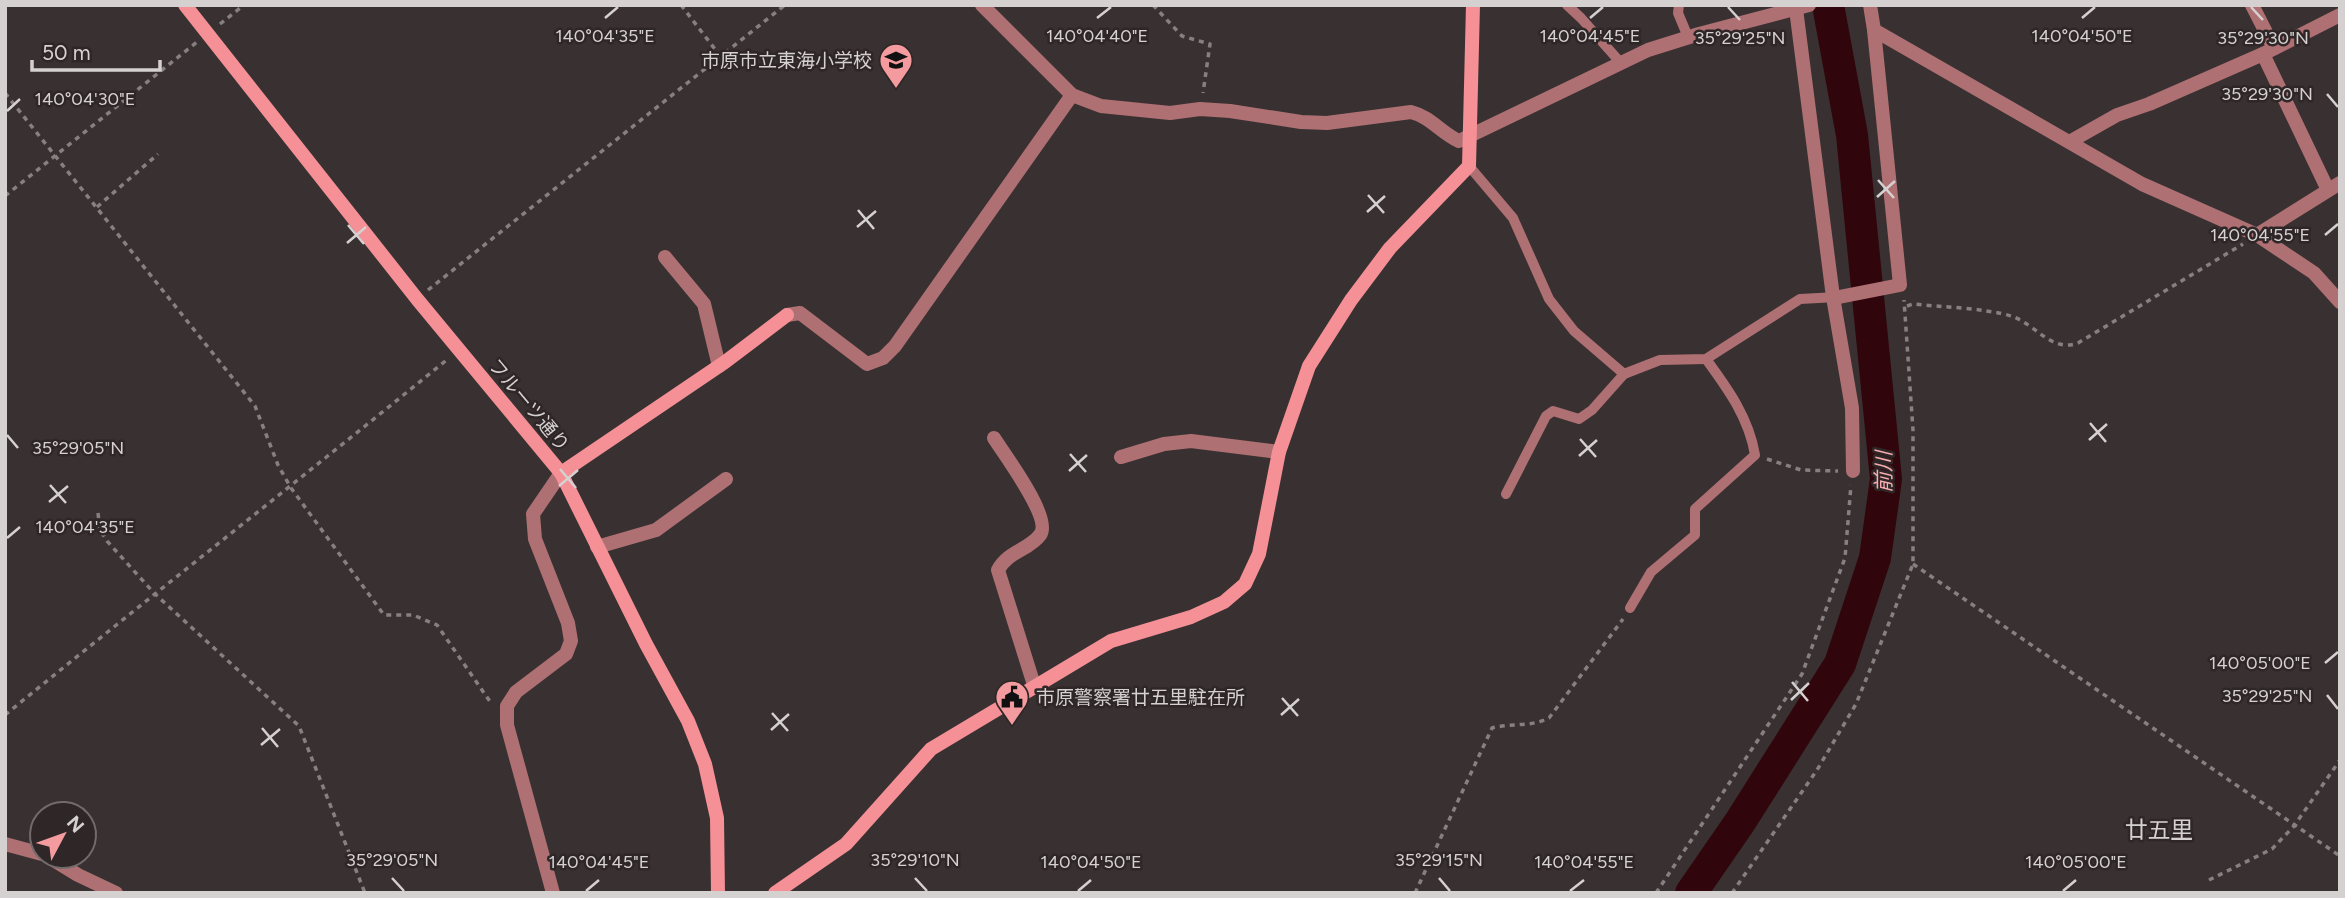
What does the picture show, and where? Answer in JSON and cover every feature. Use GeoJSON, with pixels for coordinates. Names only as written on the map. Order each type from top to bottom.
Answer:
{"type":"FeatureCollection","features":[{"type":"Feature","properties":{"kind":"street","name":"フルーツ通り"},"geometry":{"type":"LineString","coordinates":[[186,5],[417,299],[561,474],[646,644],[688,721],[705,764],[717,818],[715,891]]}},
{"type":"Feature","properties":{"kind":"street"},"geometry":{"type":"LineString","coordinates":[[982,5],[1072,95],[1101,106],[1170,113],[1200,109],[1327,123],[1411,112],[1423,115],[1448,136],[1459,141],[1620,62],[1688,37],[1803,7],[1836,297],[1852,408],[1853,471]]}},
{"type":"Feature","properties":{"kind":"street"},"geometry":{"type":"LineString","coordinates":[[775,893],[846,845],[931,749],[1111,641],[1191,617],[1224,602],[1245,584],[1259,554],[1279,452],[1309,366],[1351,300],[1390,248],[1469,166],[1473,5]]}},
{"type":"Feature","properties":{"kind":"street"},"geometry":{"type":"LineString","coordinates":[[1836,297],[1900,285],[1870,5]]}},
{"type":"Feature","properties":{"kind":"street"},"geometry":{"type":"LineString","coordinates":[[2252,5],[2268,51],[2334,187],[2257,235]]}},
{"type":"Feature","properties":{"kind":"street"},"geometry":{"type":"LineString","coordinates":[[2071,141],[2117,115],[2149,104],[2268,51],[2340,15]]}},
{"type":"Feature","properties":{"kind":"street"},"geometry":{"type":"LineString","coordinates":[[1874,30],[2142,184],[2257,235],[2314,273],[2340,302]]}},
{"type":"Feature","properties":{"kind":"street"},"geometry":{"type":"LineString","coordinates":[[553,893],[507,725],[507,706],[516,692],[566,654],[571,641],[568,623],[535,538],[533,514],[561,474],[719,366],[787,315],[800,313],[867,364],[883,358],[895,346],[1072,95]]}},
{"type":"Feature","properties":{"kind":"street"},"geometry":{"type":"LineString","coordinates":[[665,257],[704,304],[719,366]]}},
{"type":"Feature","properties":{"kind":"street"},"geometry":{"type":"LineString","coordinates":[[994,438],[1038,508],[1043,527],[1040,535],[1003,561],[998,570],[1034,685]]}},
{"type":"Feature","properties":{"kind":"street"},"geometry":{"type":"LineString","coordinates":[[1121,457],[1164,444],[1191,440],[1279,452]]}},
{"type":"Feature","properties":{"kind":"street"},"geometry":{"type":"LineString","coordinates":[[597,547],[656,530],[726,479]]}},
{"type":"Feature","properties":{"kind":"street"},"geometry":{"type":"LineString","coordinates":[[5,844],[28,850]]}},
{"type":"Feature","properties":{"kind":"street"},"geometry":{"type":"LineString","coordinates":[[70,870],[116,893]]}},
{"type":"Feature","properties":{"kind":"lane"},"geometry":{"type":"LineString","coordinates":[[1567,5],[1620,62]]}},
{"type":"Feature","properties":{"kind":"lane"},"geometry":{"type":"LineString","coordinates":[[1679,5],[1678,13],[1688,37]]}},
{"type":"Feature","properties":{"kind":"lane"},"geometry":{"type":"LineString","coordinates":[[1469,166],[1513,218],[1549,299],[1574,331],[1624,374]]}},
{"type":"Feature","properties":{"kind":"lane"},"geometry":{"type":"LineString","coordinates":[[1506,494],[1546,416],[1553,411],[1579,419],[1591,410],[1624,374],[1660,360],[1706,359],[1800,299],[1836,297]]}},
{"type":"Feature","properties":{"kind":"lane"},"geometry":{"type":"LineString","coordinates":[[1630,608],[1651,572],[1695,535],[1695,509],[1755,455],[1752,435],[1732,395],[1706,359]]}},
{"type":"Feature","properties":{"kind":"path"},"geometry":{"type":"LineString","coordinates":[[5,196],[244,5]]}},
{"type":"Feature","properties":{"kind":"path"},"geometry":{"type":"LineString","coordinates":[[681,5],[721,57]]}},
{"type":"Feature","properties":{"kind":"path"},"geometry":{"type":"LineString","coordinates":[[417,299],[785,5]]}},
{"type":"Feature","properties":{"kind":"path"},"geometry":{"type":"LineString","coordinates":[[1153,5],[1182,36],[1210,44],[1200,109]]}},
{"type":"Feature","properties":{"kind":"path"},"geometry":{"type":"LineString","coordinates":[[5,93],[255,406],[278,465],[291,488],[384,615],[413,615],[437,625],[507,725]]}},
{"type":"Feature","properties":{"kind":"path"},"geometry":{"type":"LineString","coordinates":[[96,206],[159,154]]}},
{"type":"Feature","properties":{"kind":"path"},"geometry":{"type":"LineString","coordinates":[[1906,306],[1913,304],[2012,316],[2056,344],[2067,347],[2078,343],[2257,235]]}},
{"type":"Feature","properties":{"kind":"path"},"geometry":{"type":"LineString","coordinates":[[1732,893],[1817,770],[1856,704],[1913,564],[1913,443],[1906,306],[1900,285]]}},
{"type":"Feature","properties":{"kind":"path"},"geometry":{"type":"LineString","coordinates":[[5,715],[154,593],[291,488],[458,350]]}},
{"type":"Feature","properties":{"kind":"path"},"geometry":{"type":"LineString","coordinates":[[1656,893],[1802,674],[1845,558],[1853,471],[1801,470],[1755,455]]}},
{"type":"Feature","properties":{"kind":"path"},"geometry":{"type":"LineString","coordinates":[[98,513],[100,530],[107,541],[154,593],[299,726],[365,893]]}},
{"type":"Feature","properties":{"kind":"path"},"geometry":{"type":"LineString","coordinates":[[1913,564],[2340,856]]}},
{"type":"Feature","properties":{"kind":"path"},"geometry":{"type":"LineString","coordinates":[[1415,893],[1492,728],[1505,724],[1540,723],[1549,718],[1630,608]]}},
{"type":"Feature","properties":{"kind":"path"},"geometry":{"type":"LineString","coordinates":[[2209,880],[2272,849],[2294,826],[2340,760]]}},
{"type":"Feature","properties":{"kind":"waterway","name":"前川"},"geometry":{"type":"LineString","coordinates":[[1691,893],[1740,822],[1840,664],[1875,558],[1886,479],[1852,135],[1828,5]]}},
{"type":"Feature","properties":{"kind":"place","name":"市原市立東海小学校"},"geometry":{"type":"Point","coordinates":[896,90]}},
{"type":"Feature","properties":{"kind":"place","name":"市原警察署廿五里駐在所"},"geometry":{"type":"Point","coordinates":[1012,727]}},
{"type":"Feature","properties":{"kind":"district","name":"廿五里"},"geometry":{"type":"Point","coordinates":[2159,830]}}]}
